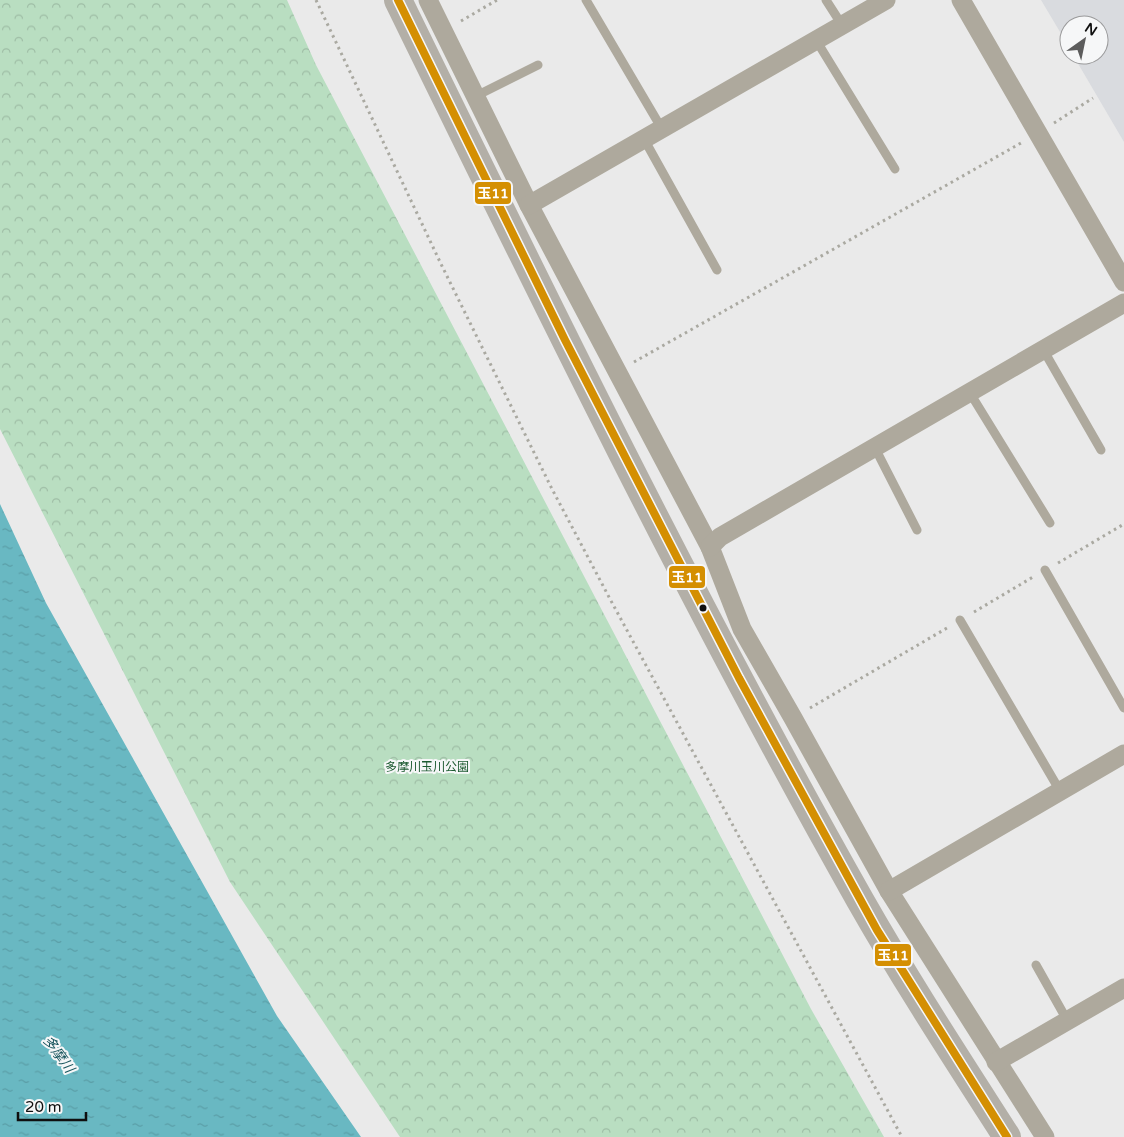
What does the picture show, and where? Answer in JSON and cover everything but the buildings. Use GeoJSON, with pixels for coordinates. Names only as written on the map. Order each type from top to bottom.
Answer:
{"type":"FeatureCollection","features":[{"type":"Feature","properties":{"kind":"main road"},"geometry":{"type":"LineString","coordinates":[[398,0],[507,224],[730,635],[862,903],[1007,1137]]}},
{"type":"Feature","properties":{"kind":"street"},"geometry":{"type":"LineString","coordinates":[[428,0],[529,205],[710,548],[730,635],[793,718],[888,891],[1045,1137]]}},
{"type":"Feature","properties":{"kind":"street"},"geometry":{"type":"LineString","coordinates":[[529,205],[886,0]]}},
{"type":"Feature","properties":{"kind":"street"},"geometry":{"type":"LineString","coordinates":[[961,0],[1124,282]]}},
{"type":"Feature","properties":{"kind":"street"},"geometry":{"type":"LineString","coordinates":[[710,548],[720,537],[1124,303]]}},
{"type":"Feature","properties":{"kind":"street"},"geometry":{"type":"LineString","coordinates":[[888,891],[1124,754]]}},
{"type":"Feature","properties":{"kind":"street"},"geometry":{"type":"LineString","coordinates":[[996,1062],[1124,988]]}},
{"type":"Feature","properties":{"kind":"lane"},"geometry":{"type":"LineString","coordinates":[[586,0],[662,129]]}},
{"type":"Feature","properties":{"kind":"lane"},"geometry":{"type":"LineString","coordinates":[[826,0],[842,25]]}},
{"type":"Feature","properties":{"kind":"lane"},"geometry":{"type":"LineString","coordinates":[[816,40],[895,169]]}},
{"type":"Feature","properties":{"kind":"lane"},"geometry":{"type":"LineString","coordinates":[[476,96],[538,65]]}},
{"type":"Feature","properties":{"kind":"lane"},"geometry":{"type":"LineString","coordinates":[[644,139],[717,270]]}},
{"type":"Feature","properties":{"kind":"lane"},"geometry":{"type":"LineString","coordinates":[[1044,351],[1101,450]]}},
{"type":"Feature","properties":{"kind":"lane"},"geometry":{"type":"LineString","coordinates":[[970,393],[1050,523]]}},
{"type":"Feature","properties":{"kind":"lane"},"geometry":{"type":"LineString","coordinates":[[875,448],[917,530]]}},
{"type":"Feature","properties":{"kind":"lane"},"geometry":{"type":"LineString","coordinates":[[1045,570],[1124,708]]}},
{"type":"Feature","properties":{"kind":"lane"},"geometry":{"type":"LineString","coordinates":[[960,620],[1060,791]]}},
{"type":"Feature","properties":{"kind":"lane"},"geometry":{"type":"LineString","coordinates":[[1036,965],[1067,1020]]}},
{"type":"Feature","properties":{"kind":"path"},"geometry":{"type":"LineString","coordinates":[[316,0],[437,255],[552,489],[902,1137]]}},
{"type":"Feature","properties":{"kind":"path"},"geometry":{"type":"LineString","coordinates":[[444,31],[497,0]]}},
{"type":"Feature","properties":{"kind":"path"},"geometry":{"type":"LineString","coordinates":[[616,372],[1037,134],[1093,98]]}},
{"type":"Feature","properties":{"kind":"shaded area"},"geometry":{"type":"Polygon","coordinates":[[[1041,0],[1124,0],[1124,142],[1079,65],[1109,65],[1109,15],[1059,15],[1059,30],[1041,0]]]}},
{"type":"Feature","properties":{"kind":"green space","name":"多摩川玉川公園"},"geometry":{"type":"Polygon","coordinates":[[[0,0],[287,0],[316,65],[811,1009],[884,1137],[400,1137],[230,882],[0,429],[0,0]]]}},
{"type":"Feature","properties":{"kind":"water","name":"多摩川"},"geometry":{"type":"Polygon","coordinates":[[[0,504],[46,603],[277,1016],[361,1137],[0,1137],[0,504]]]}},
{"type":"Feature","properties":{"kind":"transit line","name":"玉11"},"geometry":{"type":"LineString","coordinates":[[398,0],[565,340],[739,678],[877,930],[1007,1137]]}}]}
